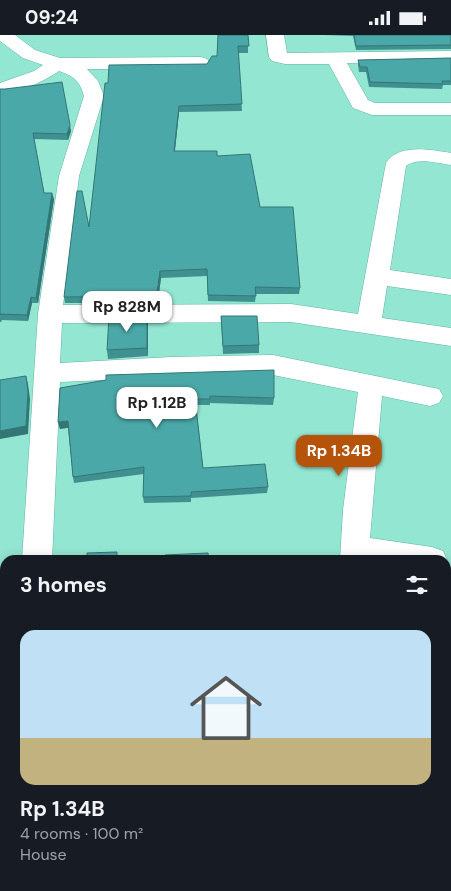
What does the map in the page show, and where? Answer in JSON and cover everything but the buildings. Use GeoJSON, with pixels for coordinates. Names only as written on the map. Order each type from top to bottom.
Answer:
{"type":"FeatureCollection","features":[{"type":"Feature","properties":{"kind":"street"},"geometry":{"type":"LineString","coordinates":[[4,35],[29,54],[78,71],[89,81],[94,96],[69,176],[50,314],[37,555]]}},
{"type":"Feature","properties":{"kind":"street"},"geometry":{"type":"LineString","coordinates":[[275,35],[278,57],[285,59],[451,57]]}},
{"type":"Feature","properties":{"kind":"street"},"geometry":{"type":"LineString","coordinates":[[335,58],[360,104],[368,108],[451,109]]}},
{"type":"Feature","properties":{"kind":"street"},"geometry":{"type":"LineString","coordinates":[[4,88],[41,75],[56,64],[201,63]]}},
{"type":"Feature","properties":{"kind":"street"},"geometry":{"type":"LineString","coordinates":[[369,323],[396,163],[401,158],[411,155],[451,159]]}},
{"type":"Feature","properties":{"kind":"street"},"geometry":{"type":"LineString","coordinates":[[377,276],[451,287]]}},
{"type":"Feature","properties":{"kind":"street"},"geometry":{"type":"LineString","coordinates":[[50,314],[291,313],[369,323],[451,337]]}},
{"type":"Feature","properties":{"kind":"street"},"geometry":{"type":"LineString","coordinates":[[48,373],[171,367],[273,365],[430,396]]}},
{"type":"Feature","properties":{"kind":"street"},"geometry":{"type":"LineString","coordinates":[[368,555],[355,554],[369,395]]}}]}
